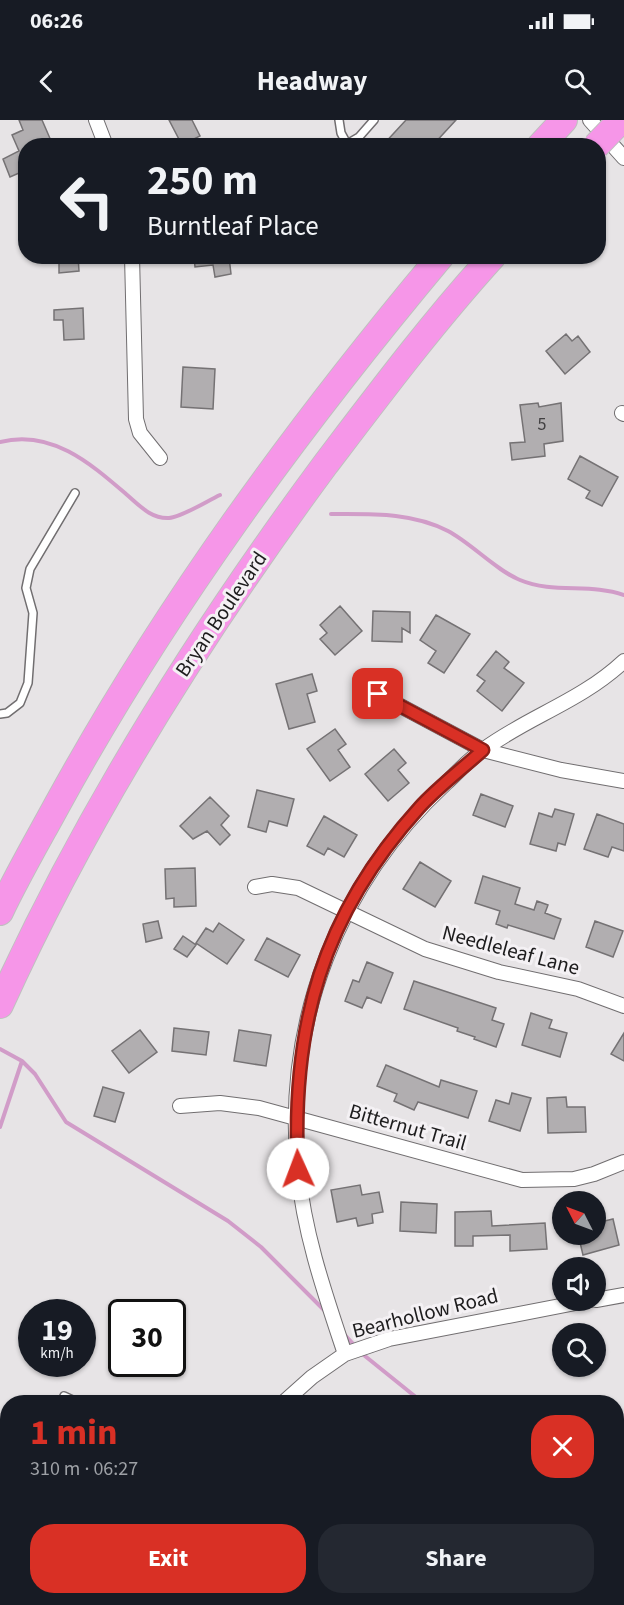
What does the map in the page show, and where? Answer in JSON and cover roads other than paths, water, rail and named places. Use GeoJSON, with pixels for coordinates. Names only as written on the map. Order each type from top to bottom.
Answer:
{"type":"FeatureCollection","features":[{"type":"Feature","properties":{"kind":"highway"},"geometry":{"type":"LineString","coordinates":[[604,138],[621,120]]}},
{"type":"Feature","properties":{"kind":"highway","name":"Bryan Boulevard"},"geometry":{"type":"LineString","coordinates":[[0,912],[104,723],[197,575],[335,385],[434,264]]}},
{"type":"Feature","properties":{"kind":"highway","name":"Bryan Boulevard"},"geometry":{"type":"LineString","coordinates":[[0,1005],[27,945],[103,803],[172,686],[248,571],[380,392],[486,264]]}},
{"type":"Feature","properties":{"kind":"street"},"geometry":{"type":"LineString","coordinates":[[96,120],[103,138]]}},
{"type":"Feature","properties":{"kind":"street"},"geometry":{"type":"LineString","coordinates":[[590,120],[624,158]]}},
{"type":"Feature","properties":{"kind":"street"},"geometry":{"type":"LineString","coordinates":[[132,264],[136,419],[140,433],[160,458]]}},
{"type":"Feature","properties":{"kind":"street"},"geometry":{"type":"LineString","coordinates":[[345,1354],[319,1275],[302,1201],[296,1118],[299,1063],[306,1023],[333,936],[380,856],[420,807],[483,750],[581,694],[624,661]]}},
{"type":"Feature","properties":{"kind":"street"},"geometry":{"type":"LineString","coordinates":[[378,694],[483,750],[561,770],[624,781]]}},
{"type":"Feature","properties":{"kind":"street","name":"Needleleaf Lane"},"geometry":{"type":"LineString","coordinates":[[255,887],[272,884],[298,888],[425,949],[499,972],[578,989],[624,1006]]}},
{"type":"Feature","properties":{"kind":"street","name":"Bitternut Trail"},"geometry":{"type":"LineString","coordinates":[[180,1106],[220,1103],[259,1108],[522,1180],[574,1179],[594,1174],[624,1161]]}},
{"type":"Feature","properties":{"kind":"street","name":"Bearhollow Road"},"geometry":{"type":"LineString","coordinates":[[606,1298],[624,1295]]}},
{"type":"Feature","properties":{"kind":"street","name":"Bearhollow Road"},"geometry":{"type":"LineString","coordinates":[[292,1395],[312,1377],[345,1354],[419,1332],[552,1308]]}},
{"type":"Feature","properties":{"kind":"lane"},"geometry":{"type":"LineString","coordinates":[[339,120],[344,138]]}},
{"type":"Feature","properties":{"kind":"lane"},"geometry":{"type":"LineString","coordinates":[[358,138],[374,120]]}},
{"type":"Feature","properties":{"kind":"lane"},"geometry":{"type":"LineString","coordinates":[[0,714],[7,713],[20,703],[28,683],[33,613],[26,588],[30,569],[75,493]]}},
{"type":"Feature","properties":{"kind":"waterway"},"geometry":{"type":"LineString","coordinates":[[0,442],[19,439],[36,440],[69,451],[84,460],[146,511],[163,518],[181,515],[220,495]]}},
{"type":"Feature","properties":{"kind":"waterway"},"geometry":{"type":"LineString","coordinates":[[331,514],[391,515],[420,520],[457,536],[502,570],[520,580],[546,587],[611,591],[624,595]]}},
{"type":"Feature","properties":{"kind":"waterway"},"geometry":{"type":"LineString","coordinates":[[0,1049],[22,1061],[35,1074],[66,1122],[228,1221],[261,1247],[326,1312]]}},
{"type":"Feature","properties":{"kind":"waterway"},"geometry":{"type":"LineString","coordinates":[[0,1127],[22,1061]]}},
{"type":"Feature","properties":{"kind":"waterway"},"geometry":{"type":"LineString","coordinates":[[344,1334],[355,1346]]}},
{"type":"Feature","properties":{"kind":"waterway"},"geometry":{"type":"LineString","coordinates":[[360,1352],[413,1395]]}}]}
